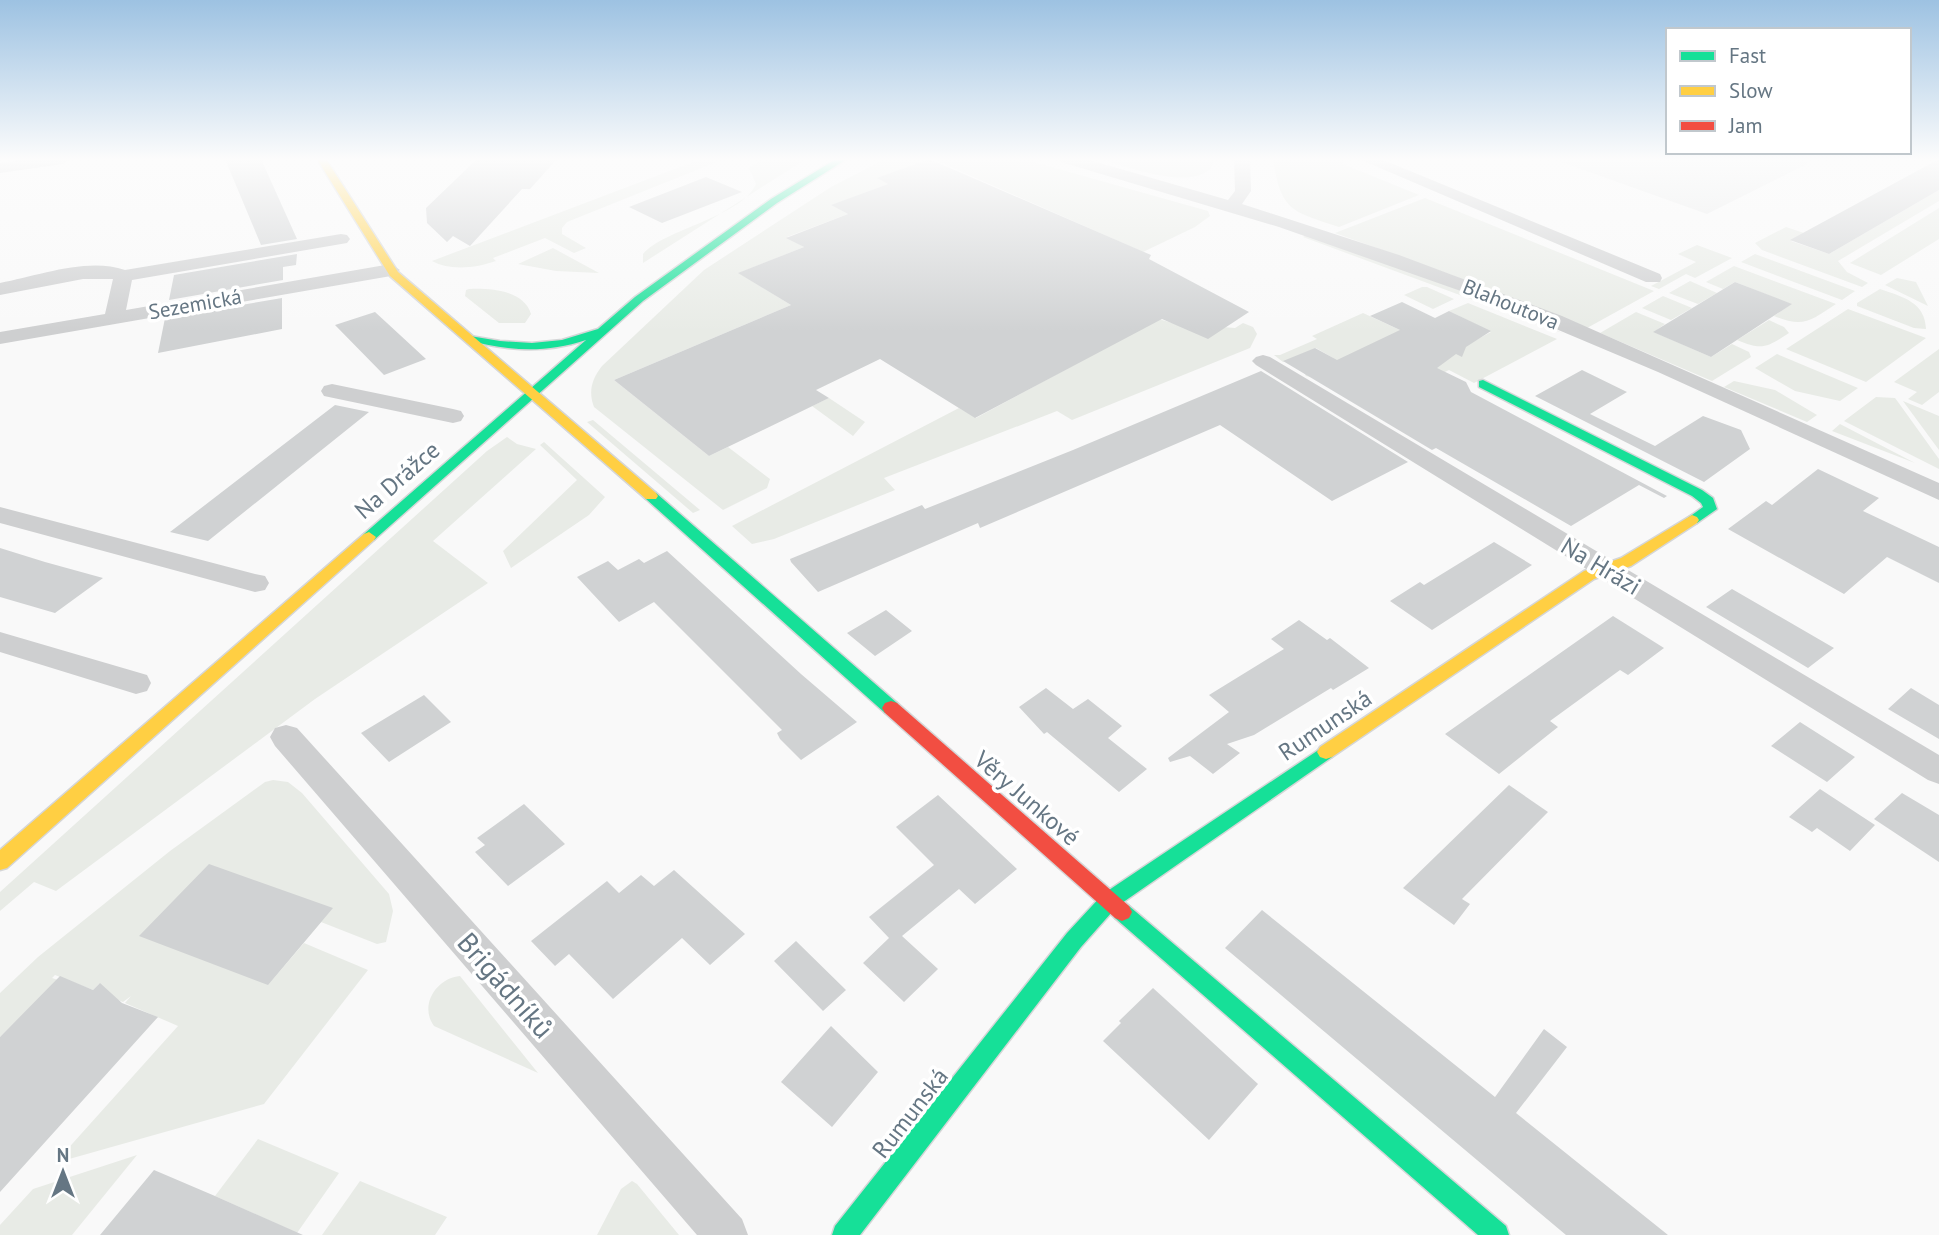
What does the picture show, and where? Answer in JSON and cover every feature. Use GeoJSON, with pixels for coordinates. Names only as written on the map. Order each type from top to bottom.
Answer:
{"type":"FeatureCollection","features":[{"type":"Feature","properties":{"kind":"street","name":"Věry Junkové"},"geometry":{"type":"LineString","coordinates":[[357,217],[391,270],[1110,901],[1497,1235]]}},
{"type":"Feature","properties":{"kind":"street","name":"Na Drážce"},"geometry":{"type":"LineString","coordinates":[[0,862],[617,317],[660,282],[752,217]]}},
{"type":"Feature","properties":{"kind":"street","name":"Blahoutova"},"geometry":{"type":"LineString","coordinates":[[1270,217],[1502,299],[1939,492]]}},
{"type":"Feature","properties":{"kind":"street"},"geometry":{"type":"LineString","coordinates":[[1506,217],[1653,278]]}},
{"type":"Feature","properties":{"kind":"street"},"geometry":{"type":"LineString","coordinates":[[0,289],[98,273],[113,272],[123,276],[341,239]]}},
{"type":"Feature","properties":{"kind":"street","name":"Sezemická"},"geometry":{"type":"LineString","coordinates":[[0,338],[391,270]]}},
{"type":"Feature","properties":{"kind":"street"},"geometry":{"type":"LineString","coordinates":[[114,318],[123,276]]}},
{"type":"Feature","properties":{"kind":"street"},"geometry":{"type":"LineString","coordinates":[[468,337],[500,346],[549,345],[590,335],[617,317]]}},
{"type":"Feature","properties":{"kind":"street","name":"Na Hrázi"},"geometry":{"type":"LineString","coordinates":[[1263,361],[1939,771]]}},
{"type":"Feature","properties":{"kind":"street","name":"Rumunská"},"geometry":{"type":"LineString","coordinates":[[844,1235],[1074,940],[1110,901],[1154,867],[1589,575],[1626,562],[1710,509],[1708,501],[1483,384]]}},
{"type":"Feature","properties":{"kind":"street"},"geometry":{"type":"LineString","coordinates":[[332,391],[453,416]]}},
{"type":"Feature","properties":{"kind":"street"},"geometry":{"type":"LineString","coordinates":[[0,515],[255,583]]}},
{"type":"Feature","properties":{"kind":"street"},"geometry":{"type":"LineString","coordinates":[[0,642],[136,683]]}},
{"type":"Feature","properties":{"kind":"street","name":"Brigádníků"},"geometry":{"type":"LineString","coordinates":[[286,737],[726,1235]]}},
{"type":"Feature","properties":{"kind":"shaded area"},"geometry":{"type":"Polygon","coordinates":[[[549,217],[580,217],[567,222],[562,228],[562,234],[586,248],[574,253],[545,238],[493,258],[496,261],[480,265],[455,267],[432,261],[549,217]]]}},
{"type":"Feature","properties":{"kind":"shaded area"},"geometry":{"type":"Polygon","coordinates":[[[716,217],[643,263],[643,254],[668,237],[716,217]]]}},
{"type":"Feature","properties":{"kind":"shaded area"},"geometry":{"type":"Polygon","coordinates":[[[786,217],[841,217],[787,237],[804,247],[739,273],[791,305],[614,380],[709,456],[728,447],[770,479],[767,488],[723,510],[594,407],[591,390],[602,366],[704,270],[786,217]]]}},
{"type":"Feature","properties":{"kind":"shaded area"},"geometry":{"type":"Polygon","coordinates":[[[1063,217],[1209,217],[1195,227],[1143,252],[1063,217]]]}},
{"type":"Feature","properties":{"kind":"shaded area"},"geometry":{"type":"Polygon","coordinates":[[[1309,217],[1365,217],[1339,227],[1309,217]]]}},
{"type":"Feature","properties":{"kind":"shaded area"},"geometry":{"type":"Polygon","coordinates":[[[1377,217],[1471,217],[1654,291],[1587,328],[1335,233],[1377,217]]]}},
{"type":"Feature","properties":{"kind":"shaded area"},"geometry":{"type":"Polygon","coordinates":[[[1893,217],[1913,217],[1838,261],[1847,272],[1868,283],[1862,287],[1762,250],[1755,243],[1786,227],[1804,233],[1791,241],[1829,254],[1893,217]]]}},
{"type":"Feature","properties":{"kind":"shaded area"},"geometry":{"type":"Polygon","coordinates":[[[1925,217],[1939,217],[1939,239],[1881,275],[1850,263],[1925,217]]]}},
{"type":"Feature","properties":{"kind":"shaded area"},"geometry":{"type":"Polygon","coordinates":[[[1306,235],[1432,279],[1565,334],[1303,237],[1306,235]]]}},
{"type":"Feature","properties":{"kind":"shaded area"},"geometry":{"type":"Polygon","coordinates":[[[1697,245],[1732,258],[1695,278],[1686,274],[1659,289],[1651,286],[1696,262],[1678,254],[1697,245]]]}},
{"type":"Feature","properties":{"kind":"shaded area"},"geometry":{"type":"Polygon","coordinates":[[[553,248],[599,273],[556,271],[518,264],[553,248]]]}},
{"type":"Feature","properties":{"kind":"shaded area"},"geometry":{"type":"Polygon","coordinates":[[[1755,254],[1855,291],[1842,300],[1741,262],[1755,254]]]}},
{"type":"Feature","properties":{"kind":"shaded area"},"geometry":{"type":"Polygon","coordinates":[[[1734,266],[1836,304],[1806,321],[1784,320],[1774,316],[1791,304],[1735,282],[1723,289],[1706,282],[1734,266]]]}},
{"type":"Feature","properties":{"kind":"shaded area"},"geometry":{"type":"Polygon","coordinates":[[[1897,278],[1916,282],[1928,306],[1885,285],[1897,278]]]}},
{"type":"Feature","properties":{"kind":"shaded area"},"geometry":{"type":"Polygon","coordinates":[[[1690,281],[1717,293],[1698,304],[1669,293],[1690,281]]]}},
{"type":"Feature","properties":{"kind":"shaded area"},"geometry":{"type":"Polygon","coordinates":[[[1422,287],[1454,299],[1433,309],[1404,295],[1422,287]]]}},
{"type":"Feature","properties":{"kind":"shaded area"},"geometry":{"type":"Polygon","coordinates":[[[1880,289],[1904,298],[1917,307],[1922,312],[1926,329],[1914,328],[1857,306],[1857,303],[1880,289]]]}},
{"type":"Feature","properties":{"kind":"shaded area"},"geometry":{"type":"Polygon","coordinates":[[[466,290],[496,290],[514,295],[527,306],[531,314],[525,323],[499,323],[465,296],[466,290]]]}},
{"type":"Feature","properties":{"kind":"shaded area"},"geometry":{"type":"Polygon","coordinates":[[[1663,296],[1692,308],[1671,320],[1642,308],[1663,296]]]}},
{"type":"Feature","properties":{"kind":"shaded area"},"geometry":{"type":"Polygon","coordinates":[[[1468,303],[1557,339],[1474,383],[1449,370],[1400,394],[1306,376],[1303,371],[1333,358],[1316,348],[1283,362],[1274,355],[1317,339],[1312,336],[1363,313],[1400,330],[1442,358],[1491,332],[1449,311],[1468,303]]]}},
{"type":"Feature","properties":{"kind":"shaded area"},"geometry":{"type":"Polygon","coordinates":[[[1848,309],[1926,338],[1866,382],[1786,349],[1848,309]]]}},
{"type":"Feature","properties":{"kind":"shaded area"},"geometry":{"type":"Polygon","coordinates":[[[1636,312],[1665,324],[1654,332],[1711,357],[1732,344],[1749,352],[1751,357],[1712,381],[1600,333],[1636,312]]]}},
{"type":"Feature","properties":{"kind":"shaded area"},"geometry":{"type":"Polygon","coordinates":[[[1159,319],[1172,323],[1235,328],[1243,323],[1253,327],[1257,334],[1250,348],[1072,420],[1057,411],[884,478],[895,490],[774,539],[752,544],[732,526],[959,408],[976,418],[1159,319]]]}},
{"type":"Feature","properties":{"kind":"shaded area"},"geometry":{"type":"Polygon","coordinates":[[[1769,320],[1784,327],[1789,333],[1764,346],[1753,346],[1737,340],[1769,320]]]}},
{"type":"Feature","properties":{"kind":"shaded area"},"geometry":{"type":"Polygon","coordinates":[[[1939,349],[1939,392],[1922,405],[1908,399],[1917,392],[1894,382],[1939,349]]]}},
{"type":"Feature","properties":{"kind":"shaded area"},"geometry":{"type":"Polygon","coordinates":[[[1777,354],[1858,388],[1840,401],[1795,391],[1755,368],[1777,354]]]}},
{"type":"Feature","properties":{"kind":"shaded area"},"geometry":{"type":"Polygon","coordinates":[[[1734,381],[1775,390],[1817,415],[1807,422],[1724,387],[1734,381]]]}},
{"type":"Feature","properties":{"kind":"shaded area"},"geometry":{"type":"Polygon","coordinates":[[[1876,397],[1895,398],[1939,459],[1939,469],[1844,421],[1876,397]]]}},
{"type":"Feature","properties":{"kind":"shaded area"},"geometry":{"type":"Polygon","coordinates":[[[829,398],[865,422],[853,436],[812,406],[829,398]]]}},
{"type":"Feature","properties":{"kind":"shaded area"},"geometry":{"type":"Polygon","coordinates":[[[1903,401],[1939,416],[1939,450],[1903,401]]]}},
{"type":"Feature","properties":{"kind":"shaded area"},"geometry":{"type":"Polygon","coordinates":[[[593,420],[700,510],[693,513],[587,422],[593,420]]]}},
{"type":"Feature","properties":{"kind":"shaded area"},"geometry":{"type":"Polygon","coordinates":[[[1840,424],[1915,463],[1832,431],[1840,424]]]}},
{"type":"Feature","properties":{"kind":"shaded area"},"geometry":{"type":"Polygon","coordinates":[[[507,437],[517,444],[536,449],[433,541],[488,583],[315,699],[56,891],[34,882],[0,911],[0,892],[487,451],[507,437]]]}},
{"type":"Feature","properties":{"kind":"shaded area"},"geometry":{"type":"Polygon","coordinates":[[[544,442],[605,497],[589,515],[511,568],[503,551],[577,480],[540,445],[544,442]]]}},
{"type":"Feature","properties":{"kind":"shaded area"},"geometry":{"type":"Polygon","coordinates":[[[265,782],[288,782],[302,793],[389,894],[393,911],[386,942],[377,944],[321,922],[268,985],[304,943],[368,970],[264,1104],[55,1163],[178,1026],[125,1003],[131,996],[123,1002],[95,991],[100,983],[93,990],[55,975],[52,978],[58,980],[0,1037],[0,993],[38,957],[170,851],[265,782]]]}},
{"type":"Feature","properties":{"kind":"shaded area"},"geometry":{"type":"Polygon","coordinates":[[[460,976],[538,1073],[434,1026],[428,1010],[432,994],[444,982],[460,976]]]}},
{"type":"Feature","properties":{"kind":"shaded area"},"geometry":{"type":"Polygon","coordinates":[[[258,1139],[339,1173],[297,1233],[215,1196],[258,1139]]]}},
{"type":"Feature","properties":{"kind":"shaded area"},"geometry":{"type":"Polygon","coordinates":[[[137,1155],[72,1235],[0,1235],[0,1225],[33,1189],[137,1155]]]}},
{"type":"Feature","properties":{"kind":"shaded area"},"geometry":{"type":"Polygon","coordinates":[[[360,1181],[447,1217],[435,1235],[322,1235],[360,1181]]]}},
{"type":"Feature","properties":{"kind":"shaded area"},"geometry":{"type":"Polygon","coordinates":[[[632,1181],[679,1235],[597,1235],[621,1189],[632,1181]]]}},
{"type":"Feature","properties":{"kind":"building"},"geometry":{"type":"Polygon","coordinates":[[[249,217],[287,217],[297,239],[261,245],[249,217]]]}},
{"type":"Feature","properties":{"kind":"building"},"geometry":{"type":"Polygon","coordinates":[[[427,217],[497,217],[470,246],[453,236],[447,242],[427,223],[427,217]]]}},
{"type":"Feature","properties":{"kind":"building"},"geometry":{"type":"Polygon","coordinates":[[[649,217],[678,217],[662,223],[649,217]]]}},
{"type":"Feature","properties":{"kind":"building"},"geometry":{"type":"Polygon","coordinates":[[[841,217],[1062,217],[1151,255],[1149,259],[1249,312],[1208,339],[1162,319],[975,418],[880,359],[816,390],[829,398],[709,456],[614,380],[791,305],[738,273],[804,247],[786,238],[841,217]]]}},
{"type":"Feature","properties":{"kind":"building"},"geometry":{"type":"Polygon","coordinates":[[[1833,217],[1893,217],[1829,254],[1790,240],[1833,217]]]}},
{"type":"Feature","properties":{"kind":"building"},"geometry":{"type":"Polygon","coordinates":[[[297,254],[296,265],[283,267],[283,280],[169,300],[174,275],[297,254]]]}},
{"type":"Feature","properties":{"kind":"building"},"geometry":{"type":"Polygon","coordinates":[[[1735,282],[1792,304],[1711,357],[1653,332],[1735,282]]]}},
{"type":"Feature","properties":{"kind":"building"},"geometry":{"type":"Polygon","coordinates":[[[282,298],[282,329],[158,353],[165,318],[282,298]]]}},
{"type":"Feature","properties":{"kind":"building"},"geometry":{"type":"Polygon","coordinates":[[[1402,302],[1435,318],[1449,311],[1491,331],[1466,347],[1462,357],[1456,354],[1437,368],[1466,382],[1471,392],[1667,496],[1664,498],[1639,485],[1571,526],[1436,448],[1432,450],[1283,361],[1315,348],[1337,360],[1400,330],[1370,316],[1402,302]]]}},
{"type":"Feature","properties":{"kind":"building"},"geometry":{"type":"Polygon","coordinates":[[[375,312],[426,359],[384,375],[335,325],[375,312]]]}},
{"type":"Feature","properties":{"kind":"building"},"geometry":{"type":"Polygon","coordinates":[[[1582,370],[1627,392],[1590,414],[1655,446],[1703,416],[1741,430],[1750,449],[1704,482],[1535,396],[1582,370]]]}},
{"type":"Feature","properties":{"kind":"building"},"geometry":{"type":"Polygon","coordinates":[[[1261,371],[1408,462],[1332,501],[1220,425],[980,528],[978,523],[818,592],[791,562],[790,559],[922,505],[925,509],[1261,371]]]}},
{"type":"Feature","properties":{"kind":"building"},"geometry":{"type":"Polygon","coordinates":[[[335,405],[369,412],[208,541],[170,532],[335,405]]]}},
{"type":"Feature","properties":{"kind":"building"},"geometry":{"type":"Polygon","coordinates":[[[1818,469],[1879,498],[1863,511],[1939,547],[1939,583],[1887,557],[1844,594],[1728,529],[1766,501],[1772,505],[1818,469]]]}},
{"type":"Feature","properties":{"kind":"building"},"geometry":{"type":"Polygon","coordinates":[[[1494,542],[1532,565],[1432,630],[1390,601],[1420,582],[1424,585],[1494,542]]]}},
{"type":"Feature","properties":{"kind":"building"},"geometry":{"type":"Polygon","coordinates":[[[0,548],[103,578],[55,613],[0,597],[0,548]]]}},
{"type":"Feature","properties":{"kind":"building"},"geometry":{"type":"Polygon","coordinates":[[[667,551],[857,722],[801,760],[780,739],[777,733],[782,730],[654,602],[619,622],[577,577],[608,561],[618,570],[639,559],[644,563],[667,551]]]}},
{"type":"Feature","properties":{"kind":"building"},"geometry":{"type":"Polygon","coordinates":[[[1732,589],[1834,648],[1808,668],[1706,607],[1732,589]]]}},
{"type":"Feature","properties":{"kind":"building"},"geometry":{"type":"Polygon","coordinates":[[[886,610],[912,631],[875,656],[847,633],[886,610]]]}},
{"type":"Feature","properties":{"kind":"building"},"geometry":{"type":"Polygon","coordinates":[[[1613,616],[1664,648],[1628,675],[1620,670],[1550,721],[1558,727],[1499,774],[1445,734],[1613,616]]]}},
{"type":"Feature","properties":{"kind":"building"},"geometry":{"type":"Polygon","coordinates":[[[1299,620],[1327,640],[1330,638],[1369,668],[1254,735],[1227,744],[1240,753],[1213,774],[1190,756],[1170,762],[1168,758],[1229,712],[1209,695],[1284,649],[1271,639],[1299,620]]]}},
{"type":"Feature","properties":{"kind":"building"},"geometry":{"type":"Polygon","coordinates":[[[1046,688],[1073,709],[1088,699],[1122,726],[1108,738],[1147,769],[1119,792],[1047,732],[1044,734],[1019,707],[1046,688]]]}},
{"type":"Feature","properties":{"kind":"building"},"geometry":{"type":"Polygon","coordinates":[[[1911,688],[1939,705],[1939,739],[1888,709],[1911,688]]]}},
{"type":"Feature","properties":{"kind":"building"},"geometry":{"type":"Polygon","coordinates":[[[424,695],[451,722],[389,762],[361,733],[424,695]]]}},
{"type":"Feature","properties":{"kind":"building"},"geometry":{"type":"Polygon","coordinates":[[[1800,722],[1855,757],[1827,782],[1771,746],[1800,722]]]}},
{"type":"Feature","properties":{"kind":"building"},"geometry":{"type":"Polygon","coordinates":[[[1509,785],[1548,812],[1462,899],[1470,904],[1454,925],[1403,888],[1509,785]]]}},
{"type":"Feature","properties":{"kind":"building"},"geometry":{"type":"Polygon","coordinates":[[[1820,789],[1875,825],[1850,851],[1817,828],[1812,832],[1789,817],[1820,789]]]}},
{"type":"Feature","properties":{"kind":"building"},"geometry":{"type":"Polygon","coordinates":[[[1902,793],[1939,815],[1939,862],[1874,819],[1902,793]]]}},
{"type":"Feature","properties":{"kind":"building"},"geometry":{"type":"Polygon","coordinates":[[[938,795],[1017,869],[975,904],[959,889],[902,936],[938,969],[904,1002],[863,963],[889,938],[869,917],[934,865],[896,827],[938,795]]]}},
{"type":"Feature","properties":{"kind":"building"},"geometry":{"type":"Polygon","coordinates":[[[524,804],[565,844],[508,886],[475,852],[485,845],[477,838],[524,804]]]}},
{"type":"Feature","properties":{"kind":"building"},"geometry":{"type":"Polygon","coordinates":[[[209,864],[333,908],[268,985],[139,936],[209,864]]]}},
{"type":"Feature","properties":{"kind":"building"},"geometry":{"type":"Polygon","coordinates":[[[674,870],[745,934],[710,965],[682,938],[613,999],[569,954],[555,966],[531,941],[607,881],[619,893],[641,875],[654,886],[674,870]]]}},
{"type":"Feature","properties":{"kind":"building"},"geometry":{"type":"Polygon","coordinates":[[[1262,910],[1495,1097],[1544,1029],[1567,1047],[1516,1113],[1668,1235],[1566,1235],[1225,948],[1262,910]]]}},
{"type":"Feature","properties":{"kind":"building"},"geometry":{"type":"Polygon","coordinates":[[[796,941],[846,990],[823,1011],[774,961],[796,941]]]}},
{"type":"Feature","properties":{"kind":"building"},"geometry":{"type":"Polygon","coordinates":[[[60,976],[93,990],[100,983],[122,1003],[158,1017],[0,1192],[0,1037],[60,976]]]}},
{"type":"Feature","properties":{"kind":"building"},"geometry":{"type":"Polygon","coordinates":[[[1153,988],[1258,1084],[1209,1140],[1103,1041],[1153,988]]]}},
{"type":"Feature","properties":{"kind":"building"},"geometry":{"type":"Polygon","coordinates":[[[831,1026],[878,1072],[832,1127],[781,1082],[831,1026]]]}},
{"type":"Feature","properties":{"kind":"building"},"geometry":{"type":"Polygon","coordinates":[[[154,1170],[215,1196],[303,1235],[100,1235],[154,1170]]]}},
{"type":"Feature","properties":{"kind":"traffic: fast"},"geometry":{"type":"LineString","coordinates":[[369,537],[639,299],[752,217]]}},
{"type":"Feature","properties":{"kind":"traffic: fast"},"geometry":{"type":"LineString","coordinates":[[468,337],[500,345],[532,347],[564,343],[595,332]]}},
{"type":"Feature","properties":{"kind":"traffic: fast"},"geometry":{"type":"LineString","coordinates":[[1483,384],[1697,493],[1708,501],[1710,509],[1692,520]]}},
{"type":"Feature","properties":{"kind":"traffic: fast"},"geometry":{"type":"LineString","coordinates":[[651,496],[891,708]]}},
{"type":"Feature","properties":{"kind":"traffic: fast"},"geometry":{"type":"LineString","coordinates":[[844,1235],[1074,940],[1110,900],[1326,752]]}},
{"type":"Feature","properties":{"kind":"traffic: fast"},"geometry":{"type":"LineString","coordinates":[[1122,912],[1497,1235]]}},
{"type":"Feature","properties":{"kind":"traffic: slow"},"geometry":{"type":"LineString","coordinates":[[358,217],[394,274],[651,496]]}},
{"type":"Feature","properties":{"kind":"traffic: slow"},"geometry":{"type":"LineString","coordinates":[[1326,752],[1589,575],[1626,562],[1692,520]]}},
{"type":"Feature","properties":{"kind":"traffic: slow"},"geometry":{"type":"LineString","coordinates":[[0,862],[369,537]]}},
{"type":"Feature","properties":{"kind":"traffic: jam"},"geometry":{"type":"LineString","coordinates":[[891,708],[1122,912]]}}]}
